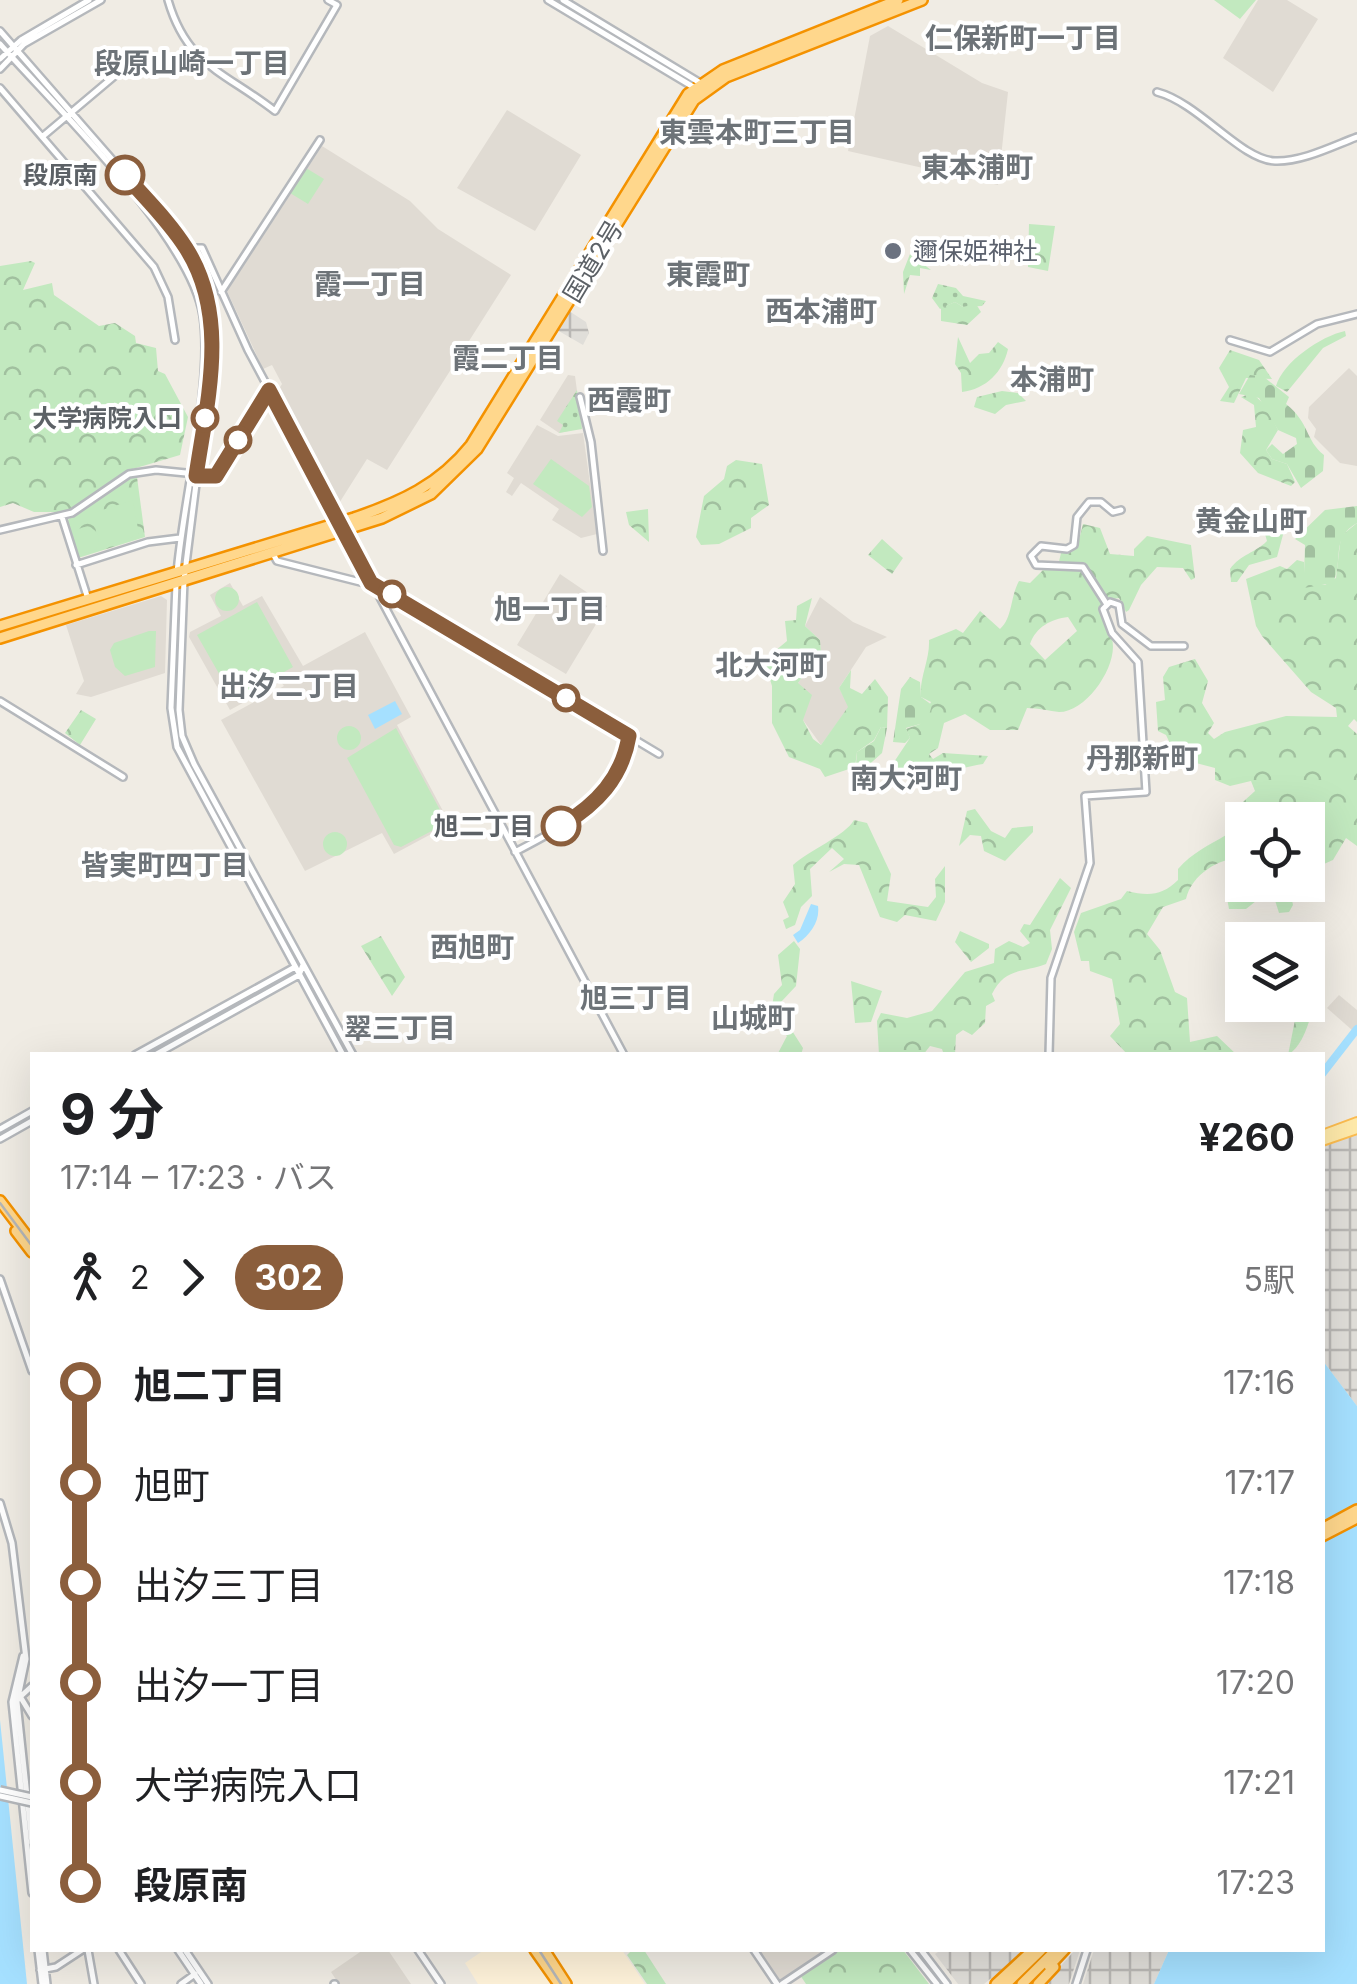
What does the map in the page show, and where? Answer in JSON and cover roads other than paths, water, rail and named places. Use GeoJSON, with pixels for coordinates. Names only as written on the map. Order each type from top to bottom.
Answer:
{"type":"FeatureCollection","features":[{"type":"Feature","properties":{"kind":"highway","name":"国道2号"},"geometry":{"type":"LineString","coordinates":[[0,638],[343,526],[419,492],[462,455],[678,106],[723,70],[898,0]]}},
{"type":"Feature","properties":{"kind":"highway"},"geometry":{"type":"LineString","coordinates":[[701,88],[922,0]]}},
{"type":"Feature","properties":{"kind":"highway","name":"国道2号"},"geometry":{"type":"LineString","coordinates":[[0,626],[180,577]]}},
{"type":"Feature","properties":{"kind":"highway"},"geometry":{"type":"LineString","coordinates":[[0,1200],[30,1240]]}},
{"type":"Feature","properties":{"kind":"highway"},"geometry":{"type":"LineString","coordinates":[[0,1210],[30,1249]]}},
{"type":"Feature","properties":{"kind":"highway"},"geometry":{"type":"LineString","coordinates":[[1325,1526],[1357,1510]]}},
{"type":"Feature","properties":{"kind":"highway"},"geometry":{"type":"LineString","coordinates":[[1325,1534],[1357,1518]]}},
{"type":"Feature","properties":{"kind":"highway"},"geometry":{"type":"LineString","coordinates":[[538,1952],[562,1984]]}},
{"type":"Feature","properties":{"kind":"highway"},"geometry":{"type":"LineString","coordinates":[[545,1952],[562,1984]]}},
{"type":"Feature","properties":{"kind":"highway"},"geometry":{"type":"LineString","coordinates":[[996,1984],[1035,1952]]}},
{"type":"Feature","properties":{"kind":"highway"},"geometry":{"type":"LineString","coordinates":[[1006,1984],[1035,1952]]}},
{"type":"Feature","properties":{"kind":"highway"},"geometry":{"type":"LineString","coordinates":[[1021,1984],[1051,1952]]}},
{"type":"Feature","properties":{"kind":"highway"},"geometry":{"type":"LineString","coordinates":[[1034,1984],[1065,1952]]}},
{"type":"Feature","properties":{"kind":"main road"},"geometry":{"type":"LineString","coordinates":[[1325,1137],[1357,1125]]}},
{"type":"Feature","properties":{"kind":"street"},"geometry":{"type":"LineString","coordinates":[[69,0],[81,8]]}},
{"type":"Feature","properties":{"kind":"street"},"geometry":{"type":"LineString","coordinates":[[81,8],[89,0]]}},
{"type":"Feature","properties":{"kind":"street"},"geometry":{"type":"LineString","coordinates":[[0,58],[100,0]]}},
{"type":"Feature","properties":{"kind":"street"},"geometry":{"type":"LineString","coordinates":[[168,0],[176,27],[193,53],[275,111],[336,5],[328,0]]}},
{"type":"Feature","properties":{"kind":"street"},"geometry":{"type":"LineString","coordinates":[[548,0],[701,88]]}},
{"type":"Feature","properties":{"kind":"street"},"geometry":{"type":"LineString","coordinates":[[563,0],[701,88]]}},
{"type":"Feature","properties":{"kind":"street"},"geometry":{"type":"LineString","coordinates":[[0,31],[186,249],[203,285],[212,327],[210,383],[180,538],[180,577]]}},
{"type":"Feature","properties":{"kind":"street"},"geometry":{"type":"LineString","coordinates":[[0,44],[164,232],[196,288],[203,318],[204,351],[171,692],[178,746],[299,966],[352,1052]]}},
{"type":"Feature","properties":{"kind":"street"},"geometry":{"type":"LineString","coordinates":[[42,137],[143,52]]}},
{"type":"Feature","properties":{"kind":"street"},"geometry":{"type":"LineString","coordinates":[[0,69],[9,54]]}},
{"type":"Feature","properties":{"kind":"street"},"geometry":{"type":"LineString","coordinates":[[0,88],[154,267],[168,298],[175,340]]}},
{"type":"Feature","properties":{"kind":"street"},"geometry":{"type":"LineString","coordinates":[[1157,92],[1189,104],[1240,145],[1270,161],[1298,157],[1357,137]]}},
{"type":"Feature","properties":{"kind":"street"},"geometry":{"type":"LineString","coordinates":[[221,292],[320,140]]}},
{"type":"Feature","properties":{"kind":"street"},"geometry":{"type":"LineString","coordinates":[[186,249],[202,248],[269,390],[622,1052]]}},
{"type":"Feature","properties":{"kind":"street"},"geometry":{"type":"LineString","coordinates":[[1230,340],[1270,352],[1316,324],[1357,314]]}},
{"type":"Feature","properties":{"kind":"street"},"geometry":{"type":"LineString","coordinates":[[0,530],[62,516],[129,474],[156,470],[216,476],[269,390]]}},
{"type":"Feature","properties":{"kind":"street"},"geometry":{"type":"LineString","coordinates":[[580,396],[592,442],[603,552]]}},
{"type":"Feature","properties":{"kind":"street"},"geometry":{"type":"LineString","coordinates":[[1106,604],[1083,567],[1036,566],[1031,556],[1041,546],[1067,549],[1074,544],[1076,517],[1089,502],[1101,502],[1113,512],[1122,510]]}},
{"type":"Feature","properties":{"kind":"street"},"geometry":{"type":"LineString","coordinates":[[62,516],[88,599]]}},
{"type":"Feature","properties":{"kind":"street"},"geometry":{"type":"LineString","coordinates":[[76,564],[148,542],[180,538]]}},
{"type":"Feature","properties":{"kind":"street"},"geometry":{"type":"LineString","coordinates":[[271,549],[277,561],[371,583],[659,754]]}},
{"type":"Feature","properties":{"kind":"street"},"geometry":{"type":"LineString","coordinates":[[1106,604],[1119,605],[1122,624],[1151,646],[1184,646]]}},
{"type":"Feature","properties":{"kind":"street"},"geometry":{"type":"LineString","coordinates":[[1048,1052],[1051,978],[1090,863],[1085,796],[1146,792],[1138,662],[1112,633],[1103,609],[1106,604]]}},
{"type":"Feature","properties":{"kind":"street"},"geometry":{"type":"LineString","coordinates":[[0,701],[123,776]]}},
{"type":"Feature","properties":{"kind":"street"},"geometry":{"type":"LineString","coordinates":[[515,852],[594,804],[622,764],[629,736]]}},
{"type":"Feature","properties":{"kind":"street"},"geometry":{"type":"LineString","coordinates":[[299,966],[299,974],[341,1052]]}},
{"type":"Feature","properties":{"kind":"street"},"geometry":{"type":"LineString","coordinates":[[141,1052],[299,966]]}},
{"type":"Feature","properties":{"kind":"street"},"geometry":{"type":"LineString","coordinates":[[160,1052],[299,974]]}},
{"type":"Feature","properties":{"kind":"street"},"geometry":{"type":"LineString","coordinates":[[0,1129],[30,1112]]}},
{"type":"Feature","properties":{"kind":"street"},"geometry":{"type":"LineString","coordinates":[[0,1139],[30,1122]]}},
{"type":"Feature","properties":{"kind":"street"},"geometry":{"type":"LineString","coordinates":[[0,1279],[30,1365]]}},
{"type":"Feature","properties":{"kind":"street"},"geometry":{"type":"LineString","coordinates":[[0,1504],[12,1543],[26,1666],[18,1697]]}},
{"type":"Feature","properties":{"kind":"street"},"geometry":{"type":"LineString","coordinates":[[24,1654],[12,1702],[30,1865]]}},
{"type":"Feature","properties":{"kind":"street"},"geometry":{"type":"LineString","coordinates":[[18,1680],[30,1822]]}},
{"type":"Feature","properties":{"kind":"street"},"geometry":{"type":"LineString","coordinates":[[18,1697],[30,1688]]}},
{"type":"Feature","properties":{"kind":"street"},"geometry":{"type":"LineString","coordinates":[[18,1697],[30,1713]]}},
{"type":"Feature","properties":{"kind":"street"},"geometry":{"type":"LineString","coordinates":[[0,1793],[30,1800]]}},
{"type":"Feature","properties":{"kind":"street"},"geometry":{"type":"LineString","coordinates":[[41,1952],[44,1984]]}},
{"type":"Feature","properties":{"kind":"street"},"geometry":{"type":"LineString","coordinates":[[43,1970],[81,1952]]}},
{"type":"Feature","properties":{"kind":"street"},"geometry":{"type":"LineString","coordinates":[[86,1952],[94,1984]]}},
{"type":"Feature","properties":{"kind":"street"},"geometry":{"type":"LineString","coordinates":[[120,1952],[141,1984]]}},
{"type":"Feature","properties":{"kind":"street"},"geometry":{"type":"LineString","coordinates":[[183,1952],[205,1984]]}},
{"type":"Feature","properties":{"kind":"street"},"geometry":{"type":"LineString","coordinates":[[183,1952],[205,1984]]}},
{"type":"Feature","properties":{"kind":"street"},"geometry":{"type":"LineString","coordinates":[[419,1952],[441,1984]]}},
{"type":"Feature","properties":{"kind":"street"},"geometry":{"type":"LineString","coordinates":[[755,1952],[779,1984],[829,1952]]}},
{"type":"Feature","properties":{"kind":"street"},"geometry":{"type":"LineString","coordinates":[[912,1952],[938,1984]]}},
{"type":"Feature","properties":{"kind":"street"},"geometry":{"type":"LineString","coordinates":[[923,1952],[947,1984]]}},
{"type":"Feature","properties":{"kind":"street"},"geometry":{"type":"LineString","coordinates":[[1076,1984],[1085,1952]]}},
{"type":"Feature","properties":{"kind":"street"},"geometry":{"type":"LineString","coordinates":[[180,1984],[195,1974]]}},
{"type":"Feature","properties":{"kind":"water"},"geometry":{"type":"Polygon","coordinates":[[[395,701],[402,714],[375,729],[368,715],[395,701]]]}},
{"type":"Feature","properties":{"kind":"water"},"geometry":{"type":"Polygon","coordinates":[[[811,904],[818,906],[816,922],[798,943],[793,935],[800,930],[811,904]]]}},
{"type":"Feature","properties":{"kind":"water"},"geometry":{"type":"Polygon","coordinates":[[[1325,1364],[1357,1406],[1357,1984],[1154,1984],[1168,1952],[1325,1952],[1325,1364]]]}},
{"type":"Feature","properties":{"kind":"water"},"geometry":{"type":"Polygon","coordinates":[[[0,1720],[27,1984],[0,1984],[0,1720]]]}},
{"type":"Feature","properties":{"kind":"waterway"},"geometry":{"type":"LineString","coordinates":[[1325,1070],[1357,1029]]}},
{"type":"Feature","properties":{"kind":"tram line"},"geometry":{"type":"LineString","coordinates":[[0,1203],[30,1243]]}},
{"type":"Feature","properties":{"kind":"tram line"},"geometry":{"type":"LineString","coordinates":[[540,1952],[561,1984]]}},
{"type":"Feature","properties":{"kind":"place","name":"段原南"},"geometry":{"type":"Point","coordinates":[125,175]}},
{"type":"Feature","properties":{"kind":"place","name":"邇保姫神社"},"geometry":{"type":"Point","coordinates":[893,251]}},
{"type":"Feature","properties":{"kind":"place","name":"大学病院入口"},"geometry":{"type":"Point","coordinates":[205,418]}},
{"type":"Feature","properties":{"kind":"place","name":"旭二丁目"},"geometry":{"type":"Point","coordinates":[561,826]}},
{"type":"Feature","properties":{"kind":"district","name":"仁保新町一丁目"},"geometry":{"type":"Point","coordinates":[1023,38]}},
{"type":"Feature","properties":{"kind":"district","name":"段原山崎一丁目"},"geometry":{"type":"Point","coordinates":[192,63]}},
{"type":"Feature","properties":{"kind":"district","name":"東雲本町三丁目"},"geometry":{"type":"Point","coordinates":[757,132]}},
{"type":"Feature","properties":{"kind":"district","name":"東本浦町"},"geometry":{"type":"Point","coordinates":[977,167]}},
{"type":"Feature","properties":{"kind":"district","name":"東霞町"},"geometry":{"type":"Point","coordinates":[708,274]}},
{"type":"Feature","properties":{"kind":"district","name":"霞一丁目"},"geometry":{"type":"Point","coordinates":[370,284]}},
{"type":"Feature","properties":{"kind":"district","name":"西本浦町"},"geometry":{"type":"Point","coordinates":[821,311]}},
{"type":"Feature","properties":{"kind":"district","name":"霞二丁目"},"geometry":{"type":"Point","coordinates":[508,358]}},
{"type":"Feature","properties":{"kind":"district","name":"本浦町"},"geometry":{"type":"Point","coordinates":[1052,379]}},
{"type":"Feature","properties":{"kind":"district","name":"西霞町"},"geometry":{"type":"Point","coordinates":[629,400]}},
{"type":"Feature","properties":{"kind":"district","name":"黄金山町"},"geometry":{"type":"Point","coordinates":[1251,521]}},
{"type":"Feature","properties":{"kind":"district","name":"旭一丁目"},"geometry":{"type":"Point","coordinates":[550,609]}},
{"type":"Feature","properties":{"kind":"district","name":"北大河町"},"geometry":{"type":"Point","coordinates":[771,665]}},
{"type":"Feature","properties":{"kind":"district","name":"出汐二丁目"},"geometry":{"type":"Point","coordinates":[289,686]}},
{"type":"Feature","properties":{"kind":"district","name":"丹那新町"},"geometry":{"type":"Point","coordinates":[1142,758]}},
{"type":"Feature","properties":{"kind":"district","name":"南大河町"},"geometry":{"type":"Point","coordinates":[906,778]}},
{"type":"Feature","properties":{"kind":"district","name":"皆実町四丁目"},"geometry":{"type":"Point","coordinates":[165,865]}},
{"type":"Feature","properties":{"kind":"district","name":"西旭町"},"geometry":{"type":"Point","coordinates":[472,947]}},
{"type":"Feature","properties":{"kind":"district","name":"旭三丁目"},"geometry":{"type":"Point","coordinates":[636,998]}},
{"type":"Feature","properties":{"kind":"district","name":"山城町"},"geometry":{"type":"Point","coordinates":[753,1018]}},
{"type":"Feature","properties":{"kind":"district","name":"翠三丁目"},"geometry":{"type":"Point","coordinates":[400,1028]}}]}
